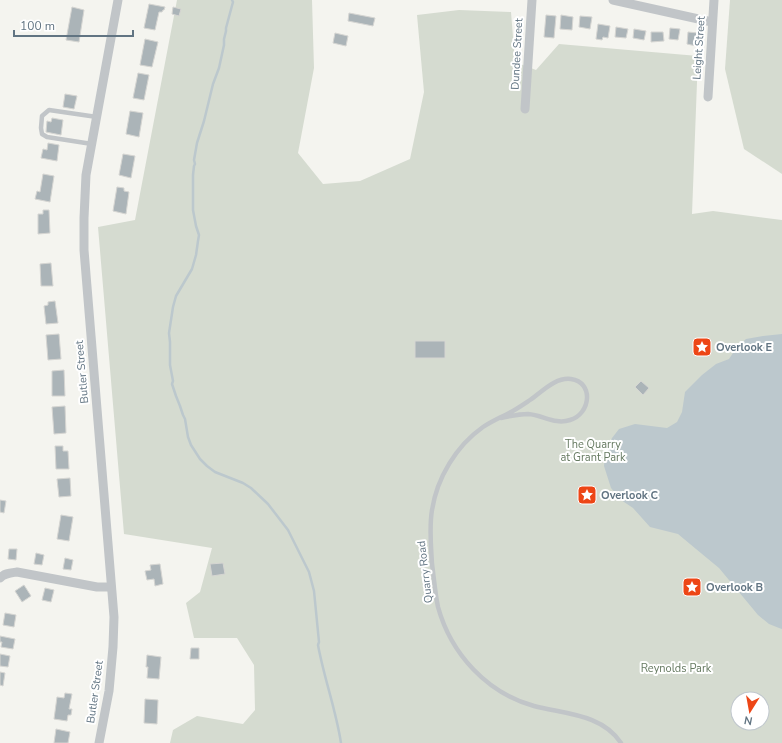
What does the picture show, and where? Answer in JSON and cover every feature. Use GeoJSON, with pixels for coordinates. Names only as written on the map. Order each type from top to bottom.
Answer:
{"type":"FeatureCollection","features":[{"type":"Feature","properties":{"kind":"street","name":"Butler Street"},"geometry":{"type":"LineString","coordinates":[[99,743],[109,691],[114,617],[84,250],[84,218],[86,175],[118,0]]}},
{"type":"Feature","properties":{"kind":"street","name":"Dundee Street"},"geometry":{"type":"LineString","coordinates":[[525,109],[532,0]]}},
{"type":"Feature","properties":{"kind":"street"},"geometry":{"type":"LineString","coordinates":[[613,0],[712,22]]}},
{"type":"Feature","properties":{"kind":"street","name":"Leight Street"},"geometry":{"type":"LineString","coordinates":[[708,97],[714,0]]}},
{"type":"Feature","properties":{"kind":"street"},"geometry":{"type":"LineString","coordinates":[[0,578],[3,575],[17,572],[97,587],[111,587]]}},
{"type":"Feature","properties":{"kind":"lane"},"geometry":{"type":"LineString","coordinates":[[92,144],[47,137],[42,134],[42,116],[49,110],[97,117]]}},
{"type":"Feature","properties":{"kind":"lane","name":"Quarry Road"},"geometry":{"type":"LineString","coordinates":[[501,418],[529,414],[558,421],[571,420],[577,417],[584,410],[587,401],[587,394],[580,383],[573,379],[565,379],[554,383],[519,408],[484,426],[460,448],[451,460],[435,497],[431,516],[430,537],[436,599],[444,624],[452,642],[466,662],[488,683],[502,692],[534,706],[585,717],[609,729],[617,736],[621,743]]}},
{"type":"Feature","properties":{"kind":"green space"},"geometry":{"type":"Polygon","coordinates":[[[177,0],[312,0],[314,68],[298,153],[323,184],[360,181],[410,159],[424,92],[417,15],[459,10],[511,12],[515,62],[536,70],[559,44],[698,56],[692,214],[713,211],[782,220],[782,743],[170,743],[173,730],[197,716],[243,724],[255,710],[254,665],[237,638],[194,638],[186,603],[200,592],[212,548],[124,534],[98,227],[135,220],[177,0]]]}},
{"type":"Feature","properties":{"kind":"green space"},"geometry":{"type":"Polygon","coordinates":[[[730,0],[782,0],[782,174],[744,149],[725,69],[730,0]]]}},
{"type":"Feature","properties":{"kind":"shaded area"},"geometry":{"type":"Polygon","coordinates":[[[782,334],[782,629],[769,624],[758,615],[719,568],[678,534],[650,527],[633,508],[621,500],[611,488],[604,466],[605,454],[612,438],[619,429],[635,424],[667,428],[677,422],[682,412],[685,392],[702,375],[716,364],[729,359],[737,347],[746,339],[782,334]]]}},
{"type":"Feature","properties":{"kind":"building"},"geometry":{"type":"Polygon","coordinates":[[[149,4],[165,7],[162,12],[159,12],[155,30],[144,28],[149,4]]]}},
{"type":"Feature","properties":{"kind":"building"},"geometry":{"type":"Polygon","coordinates":[[[72,7],[84,10],[79,42],[66,40],[72,7]]]}},
{"type":"Feature","properties":{"kind":"building"},"geometry":{"type":"Polygon","coordinates":[[[173,7],[181,9],[179,16],[172,14],[173,7]]]}},
{"type":"Feature","properties":{"kind":"building"},"geometry":{"type":"Polygon","coordinates":[[[349,13],[375,18],[373,26],[348,21],[349,13]]]}},
{"type":"Feature","properties":{"kind":"building"},"geometry":{"type":"Polygon","coordinates":[[[546,15],[556,16],[554,38],[544,37],[546,15]]]}},
{"type":"Feature","properties":{"kind":"building"},"geometry":{"type":"Polygon","coordinates":[[[561,15],[573,17],[572,30],[560,29],[561,15]]]}},
{"type":"Feature","properties":{"kind":"building"},"geometry":{"type":"Polygon","coordinates":[[[580,16],[592,17],[590,29],[579,27],[580,16]]]}},
{"type":"Feature","properties":{"kind":"building"},"geometry":{"type":"Polygon","coordinates":[[[598,24],[610,26],[608,38],[603,37],[602,40],[596,39],[598,24]]]}},
{"type":"Feature","properties":{"kind":"building"},"geometry":{"type":"Polygon","coordinates":[[[616,27],[628,29],[626,38],[615,37],[616,27]]]}},
{"type":"Feature","properties":{"kind":"building"},"geometry":{"type":"Polygon","coordinates":[[[670,28],[680,29],[678,40],[669,39],[670,28]]]}},
{"type":"Feature","properties":{"kind":"building"},"geometry":{"type":"Polygon","coordinates":[[[634,29],[646,31],[644,40],[633,38],[634,29]]]}},
{"type":"Feature","properties":{"kind":"building"},"geometry":{"type":"Polygon","coordinates":[[[651,32],[663,32],[664,41],[651,42],[651,32]]]}},
{"type":"Feature","properties":{"kind":"building"},"geometry":{"type":"Polygon","coordinates":[[[688,32],[698,33],[696,46],[687,44],[688,32]]]}},
{"type":"Feature","properties":{"kind":"building"},"geometry":{"type":"Polygon","coordinates":[[[335,33],[348,36],[346,46],[333,43],[335,33]]]}},
{"type":"Feature","properties":{"kind":"building"},"geometry":{"type":"Polygon","coordinates":[[[145,39],[158,42],[152,67],[140,65],[145,39]]]}},
{"type":"Feature","properties":{"kind":"building"},"geometry":{"type":"Polygon","coordinates":[[[138,73],[149,75],[144,100],[133,98],[138,73]]]}},
{"type":"Feature","properties":{"kind":"building"},"geometry":{"type":"Polygon","coordinates":[[[65,94],[77,96],[74,109],[63,107],[65,94]]]}},
{"type":"Feature","properties":{"kind":"building"},"geometry":{"type":"Polygon","coordinates":[[[130,111],[143,113],[139,137],[126,134],[130,111]]]}},
{"type":"Feature","properties":{"kind":"building"},"geometry":{"type":"Polygon","coordinates":[[[52,118],[63,120],[61,135],[46,132],[47,121],[51,122],[52,118]]]}},
{"type":"Feature","properties":{"kind":"building"},"geometry":{"type":"Polygon","coordinates":[[[48,143],[59,145],[57,161],[41,158],[43,149],[47,150],[48,143]]]}},
{"type":"Feature","properties":{"kind":"building"},"geometry":{"type":"Polygon","coordinates":[[[123,154],[135,156],[131,178],[119,175],[123,154]]]}},
{"type":"Feature","properties":{"kind":"building"},"geometry":{"type":"Polygon","coordinates":[[[43,174],[54,176],[50,202],[35,199],[37,191],[40,192],[43,174]]]}},
{"type":"Feature","properties":{"kind":"building"},"geometry":{"type":"Polygon","coordinates":[[[117,187],[124,188],[124,191],[129,192],[126,214],[113,211],[117,187]]]}},
{"type":"Feature","properties":{"kind":"building"},"geometry":{"type":"Polygon","coordinates":[[[43,210],[49,210],[50,233],[38,234],[38,214],[43,214],[43,210]]]}},
{"type":"Feature","properties":{"kind":"building"},"geometry":{"type":"Polygon","coordinates":[[[51,263],[53,286],[41,286],[40,264],[51,263]]]}},
{"type":"Feature","properties":{"kind":"building"},"geometry":{"type":"Polygon","coordinates":[[[55,301],[58,323],[46,324],[44,306],[48,305],[48,302],[55,301]]]}},
{"type":"Feature","properties":{"kind":"building"},"geometry":{"type":"Polygon","coordinates":[[[59,334],[61,359],[48,360],[46,335],[59,334]]]}},
{"type":"Feature","properties":{"kind":"building"},"geometry":{"type":"Polygon","coordinates":[[[415,341],[445,341],[445,358],[415,358],[415,341]]]}},
{"type":"Feature","properties":{"kind":"building"},"geometry":{"type":"Polygon","coordinates":[[[64,370],[65,396],[52,396],[52,371],[64,370]]]}},
{"type":"Feature","properties":{"kind":"building"},"geometry":{"type":"Polygon","coordinates":[[[641,381],[649,388],[643,395],[635,387],[641,381]]]}},
{"type":"Feature","properties":{"kind":"building"},"geometry":{"type":"Polygon","coordinates":[[[65,406],[66,433],[54,434],[52,407],[65,406]]]}},
{"type":"Feature","properties":{"kind":"building"},"geometry":{"type":"Polygon","coordinates":[[[55,446],[63,446],[63,451],[68,451],[69,469],[56,469],[55,446]]]}},
{"type":"Feature","properties":{"kind":"building"},"geometry":{"type":"Polygon","coordinates":[[[70,478],[71,496],[59,497],[57,479],[70,478]]]}},
{"type":"Feature","properties":{"kind":"building"},"geometry":{"type":"Polygon","coordinates":[[[0,500],[6,501],[4,513],[0,512],[0,500]]]}},
{"type":"Feature","properties":{"kind":"building"},"geometry":{"type":"Polygon","coordinates":[[[61,515],[73,517],[69,541],[57,539],[61,515]]]}},
{"type":"Feature","properties":{"kind":"building"},"geometry":{"type":"Polygon","coordinates":[[[9,549],[17,549],[16,560],[8,559],[9,549]]]}},
{"type":"Feature","properties":{"kind":"building"},"geometry":{"type":"Polygon","coordinates":[[[36,553],[44,555],[42,565],[34,564],[36,553]]]}},
{"type":"Feature","properties":{"kind":"building"},"geometry":{"type":"Polygon","coordinates":[[[65,558],[73,560],[71,570],[63,569],[65,558]]]}},
{"type":"Feature","properties":{"kind":"building"},"geometry":{"type":"Polygon","coordinates":[[[223,563],[225,574],[212,576],[210,564],[223,563]]]}},
{"type":"Feature","properties":{"kind":"building"},"geometry":{"type":"Polygon","coordinates":[[[160,564],[163,584],[155,586],[154,579],[147,580],[145,571],[151,570],[150,565],[160,564]]]}},
{"type":"Feature","properties":{"kind":"building"},"geometry":{"type":"Polygon","coordinates":[[[24,585],[31,596],[22,602],[15,591],[24,585]]]}},
{"type":"Feature","properties":{"kind":"building"},"geometry":{"type":"Polygon","coordinates":[[[45,588],[54,590],[51,602],[42,600],[45,588]]]}},
{"type":"Feature","properties":{"kind":"building"},"geometry":{"type":"Polygon","coordinates":[[[5,613],[16,615],[14,627],[3,625],[5,613]]]}},
{"type":"Feature","properties":{"kind":"building"},"geometry":{"type":"Polygon","coordinates":[[[0,636],[15,639],[13,649],[1,647],[2,642],[0,642],[0,636]]]}},
{"type":"Feature","properties":{"kind":"building"},"geometry":{"type":"Polygon","coordinates":[[[191,648],[199,648],[199,659],[190,659],[191,648]]]}},
{"type":"Feature","properties":{"kind":"building"},"geometry":{"type":"Polygon","coordinates":[[[0,654],[10,656],[8,667],[0,666],[0,654]]]}},
{"type":"Feature","properties":{"kind":"building"},"geometry":{"type":"Polygon","coordinates":[[[147,655],[161,657],[159,679],[147,678],[147,655]]]}},
{"type":"Feature","properties":{"kind":"building"},"geometry":{"type":"Polygon","coordinates":[[[0,672],[5,673],[3,686],[0,685],[0,672]]]}},
{"type":"Feature","properties":{"kind":"building"},"geometry":{"type":"Polygon","coordinates":[[[65,693],[72,694],[69,709],[72,709],[71,715],[68,715],[67,721],[54,719],[57,697],[64,698],[65,693]]]}},
{"type":"Feature","properties":{"kind":"building"},"geometry":{"type":"Polygon","coordinates":[[[145,699],[158,700],[157,724],[144,723],[145,699]]]}},
{"type":"Feature","properties":{"kind":"building"},"geometry":{"type":"Polygon","coordinates":[[[56,729],[70,732],[68,743],[54,743],[56,729]]]}},
{"type":"Feature","properties":{"kind":"waterway"},"geometry":{"type":"LineString","coordinates":[[232,0],[233,2],[226,28],[219,68],[213,84],[197,143],[194,160],[193,210],[199,235],[192,269],[176,296],[173,307],[169,333],[172,384],[185,419],[188,437],[200,459],[215,472],[243,483],[251,488],[268,504],[288,530],[309,572],[314,591],[319,642],[318,645],[341,743]]}},
{"type":"Feature","properties":{"kind":"place","name":"Overlook E"},"geometry":{"type":"Point","coordinates":[702,347]}},
{"type":"Feature","properties":{"kind":"place","name":"Overlook C"},"geometry":{"type":"Point","coordinates":[587,495]}},
{"type":"Feature","properties":{"kind":"place","name":"Overlook B"},"geometry":{"type":"Point","coordinates":[692,587]}},
{"type":"Feature","properties":{"kind":"park label","name":"The Quarry at Grant Park"},"geometry":{"type":"Point","coordinates":[593,450]}},
{"type":"Feature","properties":{"kind":"park label","name":"Reynolds Park"},"geometry":{"type":"Point","coordinates":[676,668]}}]}
